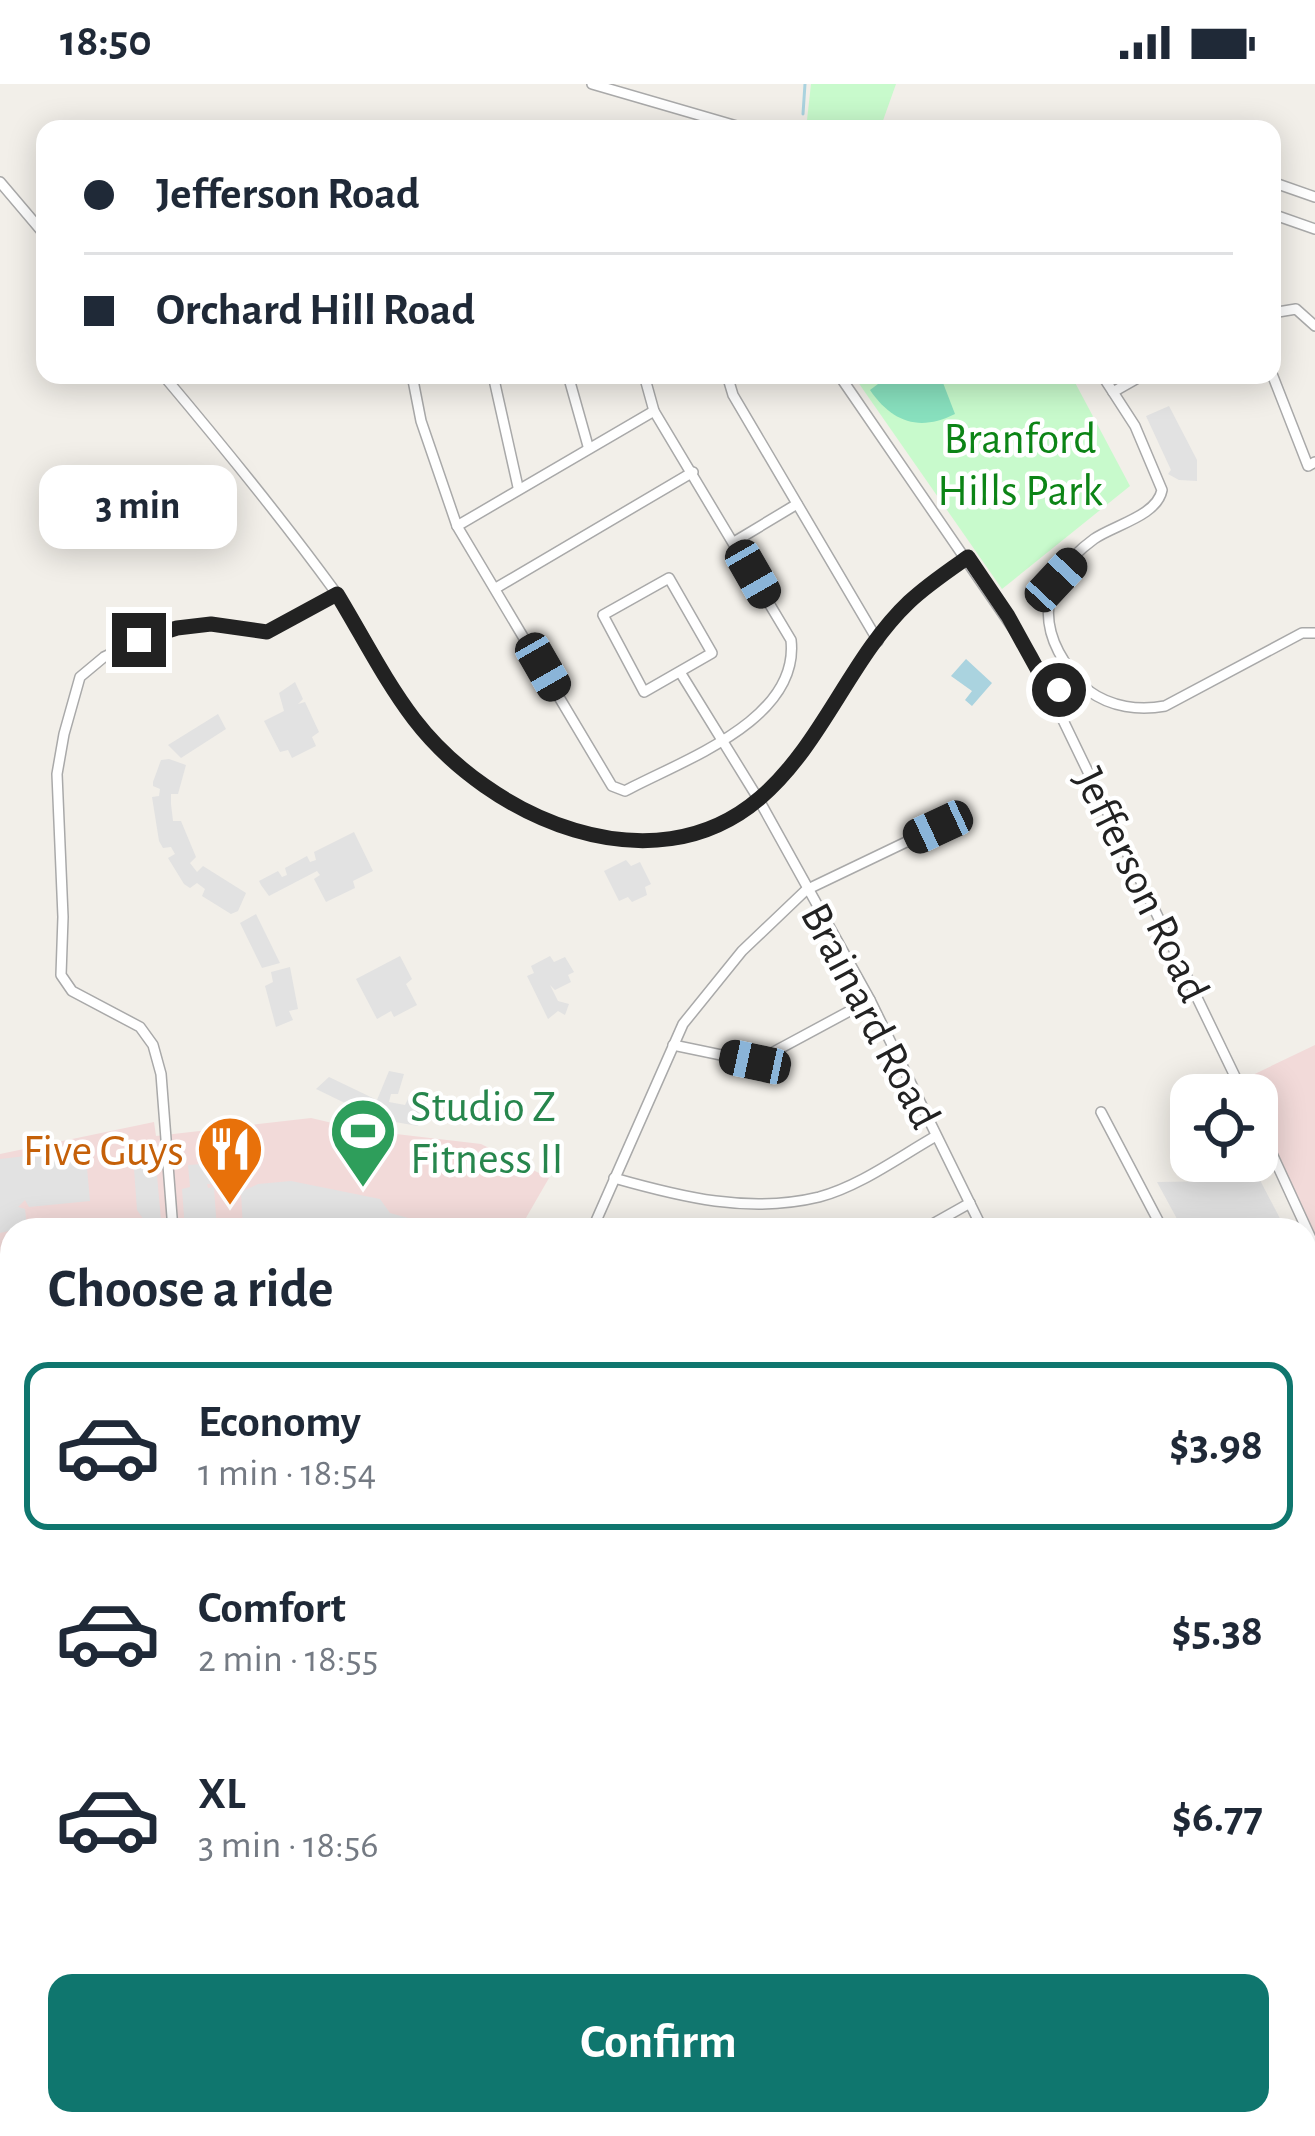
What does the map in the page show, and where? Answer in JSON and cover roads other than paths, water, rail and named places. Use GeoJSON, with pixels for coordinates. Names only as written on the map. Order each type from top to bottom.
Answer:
{"type":"FeatureCollection","features":[{"type":"Feature","properties":{"kind":"street"},"geometry":{"type":"LineString","coordinates":[[592,84],[716,120]]}},
{"type":"Feature","properties":{"kind":"street"},"geometry":{"type":"LineString","coordinates":[[0,182],[36,224]]}},
{"type":"Feature","properties":{"kind":"street"},"geometry":{"type":"LineString","coordinates":[[1281,185],[1315,197]]}},
{"type":"Feature","properties":{"kind":"street"},"geometry":{"type":"LineString","coordinates":[[1281,217],[1315,229]]}},
{"type":"Feature","properties":{"kind":"street"},"geometry":{"type":"LineString","coordinates":[[1281,312],[1296,309],[1315,326]]}},
{"type":"Feature","properties":{"kind":"street"},"geometry":{"type":"LineString","coordinates":[[172,384],[337,594],[414,718],[458,765],[493,793],[582,832],[644,841],[698,831],[758,800],[819,728],[908,603],[968,557]]}},
{"type":"Feature","properties":{"kind":"street"},"geometry":{"type":"LineString","coordinates":[[414,384],[421,421],[457,526],[617,791],[720,740],[773,702],[793,659],[790,640],[654,411],[646,384]]}},
{"type":"Feature","properties":{"kind":"street"},"geometry":{"type":"LineString","coordinates":[[495,384],[518,487]]}},
{"type":"Feature","properties":{"kind":"street"},"geometry":{"type":"LineString","coordinates":[[571,384],[588,446]]}},
{"type":"Feature","properties":{"kind":"street"},"geometry":{"type":"LineString","coordinates":[[730,384],[878,641]]}},
{"type":"Feature","properties":{"kind":"street","name":"Jefferson Road"},"geometry":{"type":"LineString","coordinates":[[845,384],[1008,616],[1051,694],[1234,1074]]}},
{"type":"Feature","properties":{"kind":"street"},"geometry":{"type":"LineString","coordinates":[[1108,384],[1135,427],[1162,490],[1153,507],[1091,541],[1048,594],[1046,622],[1076,678],[1089,692],[1123,706],[1165,706],[1302,633],[1315,633]]}},
{"type":"Feature","properties":{"kind":"street"},"geometry":{"type":"LineString","coordinates":[[1113,392],[1127,384]]}},
{"type":"Feature","properties":{"kind":"street"},"geometry":{"type":"LineString","coordinates":[[1275,384],[1295,442],[1308,466],[1315,462]]}},
{"type":"Feature","properties":{"kind":"street"},"geometry":{"type":"LineString","coordinates":[[457,526],[654,411]]}},
{"type":"Feature","properties":{"kind":"street"},"geometry":{"type":"LineString","coordinates":[[496,588],[693,472]]}},
{"type":"Feature","properties":{"kind":"street"},"geometry":{"type":"LineString","coordinates":[[734,542],[796,505]]}},
{"type":"Feature","properties":{"kind":"street"},"geometry":{"type":"LineString","coordinates":[[670,578],[712,653],[680,672],[644,692],[603,615],[670,578]]}},
{"type":"Feature","properties":{"kind":"street"},"geometry":{"type":"LineString","coordinates":[[171,1218],[161,1074],[153,1046],[140,1028],[72,991],[61,975],[57,774],[64,734],[80,676],[122,649],[177,628],[211,624],[267,632],[337,594]]}},
{"type":"Feature","properties":{"kind":"street","name":"Brainard Road"},"geometry":{"type":"LineString","coordinates":[[680,672],[758,800],[869,1000],[977,1218]]}},
{"type":"Feature","properties":{"kind":"street"},"geometry":{"type":"LineString","coordinates":[[1051,694],[1076,678]]}},
{"type":"Feature","properties":{"kind":"street"},"geometry":{"type":"LineString","coordinates":[[1060,714],[1089,692]]}},
{"type":"Feature","properties":{"kind":"street"},"geometry":{"type":"LineString","coordinates":[[597,1218],[673,1045],[690,1015],[731,964],[806,890],[950,821]]}},
{"type":"Feature","properties":{"kind":"street"},"geometry":{"type":"LineString","coordinates":[[673,1045],[755,1062],[869,1000]]}},
{"type":"Feature","properties":{"kind":"street"},"geometry":{"type":"LineString","coordinates":[[1101,1112],[1156,1218]]}},
{"type":"Feature","properties":{"kind":"street"},"geometry":{"type":"LineString","coordinates":[[614,1178],[712,1202],[818,1197],[849,1186],[936,1136]]}},
{"type":"Feature","properties":{"kind":"street"},"geometry":{"type":"LineString","coordinates":[[1278,1166],[1302,1218]]}},
{"type":"Feature","properties":{"kind":"street"},"geometry":{"type":"LineString","coordinates":[[944,1218],[970,1204]]}},
{"type":"Feature","properties":{"kind":"water"},"geometry":{"type":"Polygon","coordinates":[[[966,659],[992,683],[972,706],[965,700],[972,691],[951,676],[966,659]]]}},
{"type":"Feature","properties":{"kind":"waterway"},"geometry":{"type":"LineString","coordinates":[[803,114],[805,84]]}},
{"type":"Feature","properties":{"kind":"place","name":"Studio Z Fitness II"},"geometry":{"type":"Point","coordinates":[363,1190]}},
{"type":"Feature","properties":{"kind":"place","name":"Five Guys"},"geometry":{"type":"Point","coordinates":[230,1208]}},
{"type":"Feature","properties":{"kind":"park label","name":"Branford Hills Park"},"geometry":{"type":"Point","coordinates":[1020,463]}}]}
